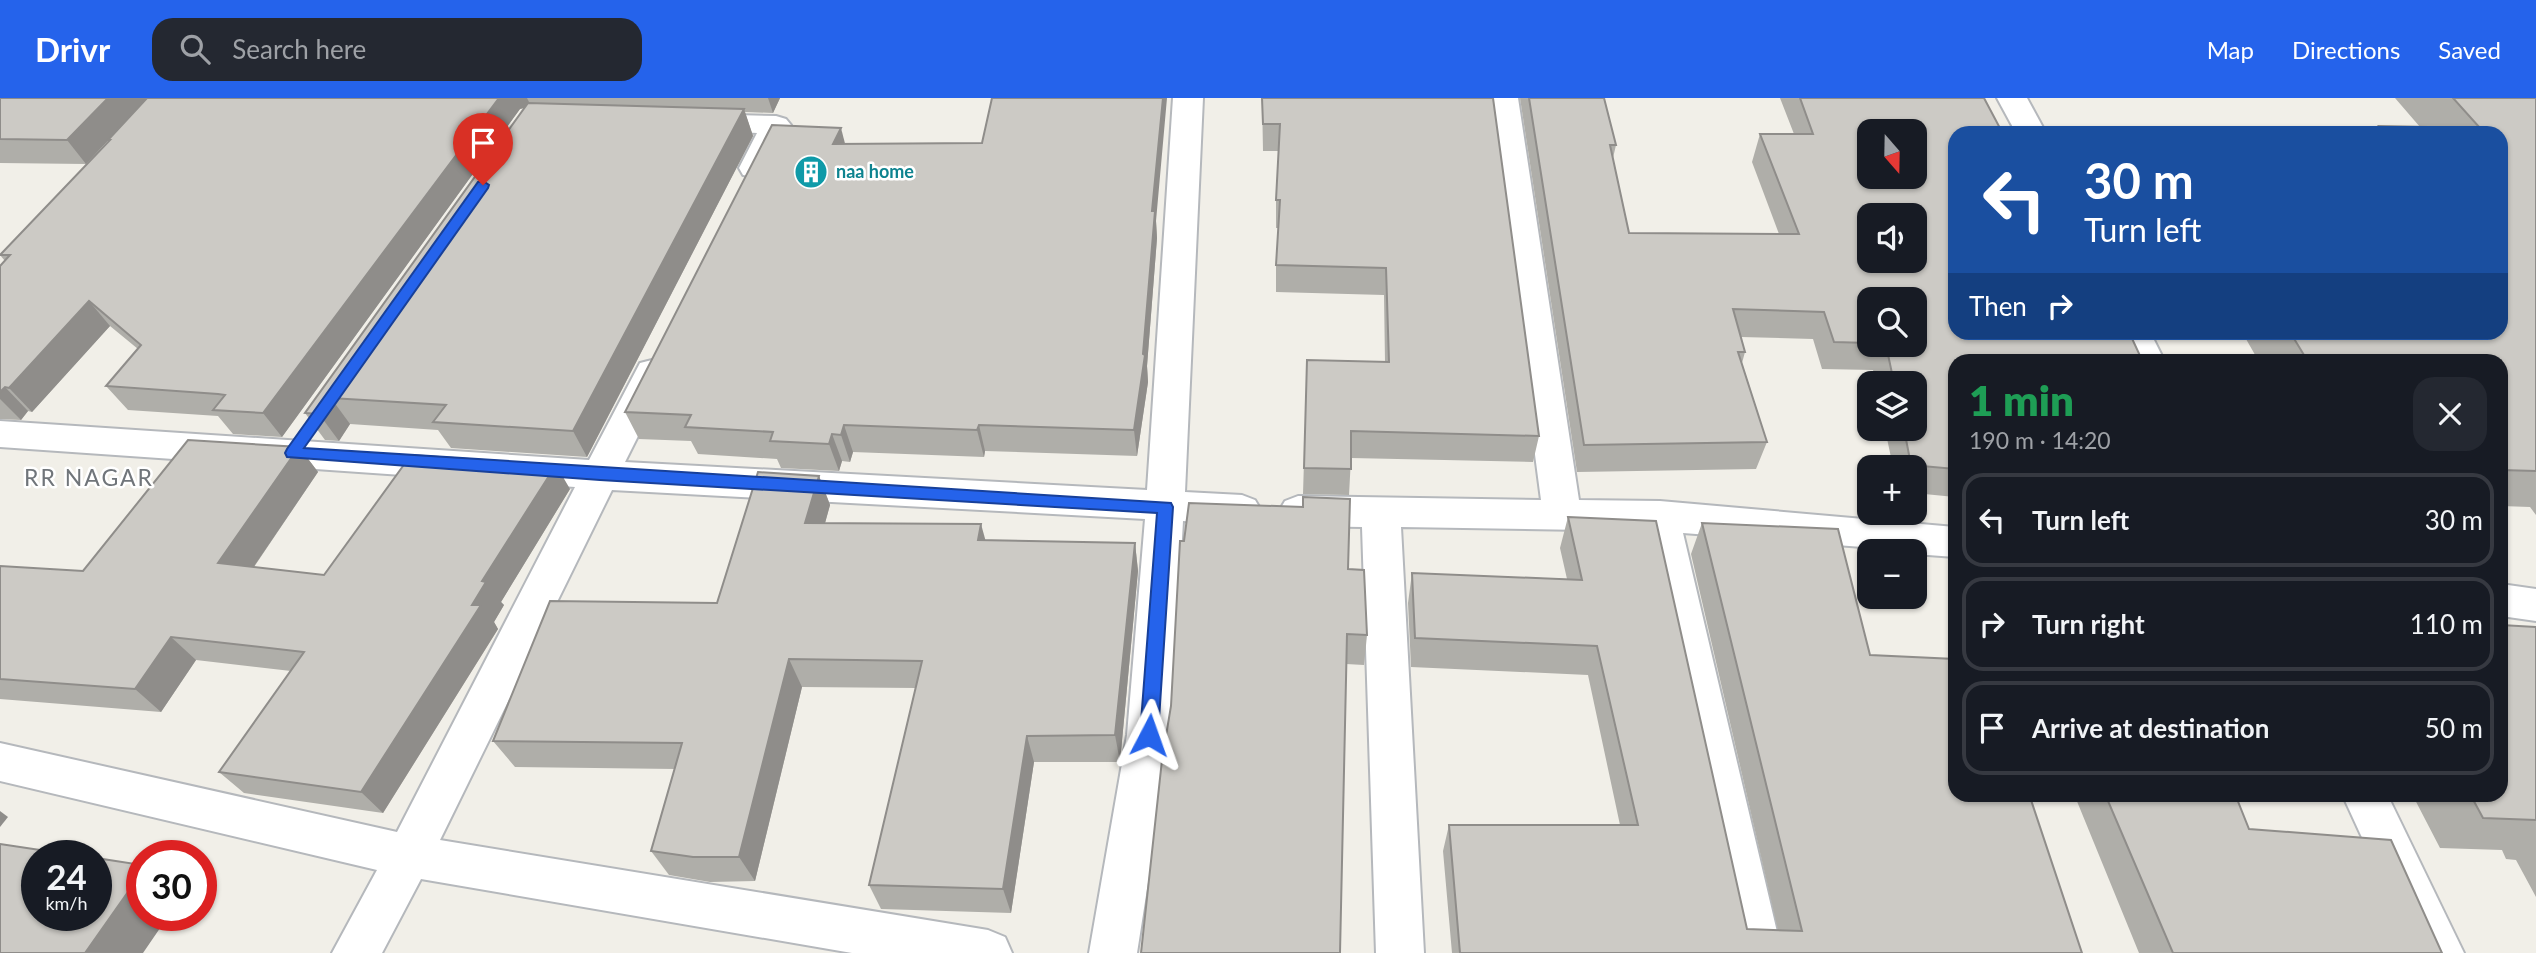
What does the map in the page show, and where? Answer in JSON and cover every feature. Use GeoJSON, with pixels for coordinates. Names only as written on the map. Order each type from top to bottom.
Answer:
{"type":"FeatureCollection","features":[{"type":"Feature","properties":{"kind":"street"},"geometry":{"type":"LineString","coordinates":[[1113,953],[1149,735],[1188,98]]}},
{"type":"Feature","properties":{"kind":"street"},"geometry":{"type":"LineString","coordinates":[[1503,98],[1562,516]]}},
{"type":"Feature","properties":{"kind":"street"},"geometry":{"type":"LineString","coordinates":[[2012,98],[2027,126]]}},
{"type":"Feature","properties":{"kind":"street"},"geometry":{"type":"LineString","coordinates":[[666,122],[776,125],[738,200]]}},
{"type":"Feature","properties":{"kind":"street"},"geometry":{"type":"LineString","coordinates":[[356,953],[409,856],[669,337]]}},
{"type":"Feature","properties":{"kind":"street"},"geometry":{"type":"LineString","coordinates":[[0,435],[301,442],[600,475],[1165,507],[1381,514],[1660,516],[1948,541]]}},
{"type":"Feature","properties":{"kind":"street"},"geometry":{"type":"LineString","coordinates":[[1381,514],[1400,953]]}},
{"type":"Feature","properties":{"kind":"street"},"geometry":{"type":"LineString","coordinates":[[1660,516],[1758,953]]}},
{"type":"Feature","properties":{"kind":"street"},"geometry":{"type":"LineString","coordinates":[[2508,601],[2536,605]]}},
{"type":"Feature","properties":{"kind":"street"},"geometry":{"type":"LineString","coordinates":[[0,762],[409,856],[988,953]]}},
{"type":"Feature","properties":{"kind":"street"},"geometry":{"type":"LineString","coordinates":[[2368,802],[2440,953]]}},
{"type":"Feature","properties":{"kind":"building"},"geometry":{"type":"Polygon","coordinates":[[[0,98],[108,98],[67,140],[0,139],[0,98]]]}},
{"type":"Feature","properties":{"kind":"building"},"geometry":{"type":"Polygon","coordinates":[[[147,98],[499,98],[263,413],[213,410],[225,395],[106,386],[141,345],[89,301],[9,388],[5,387],[0,392],[0,266],[10,255],[0,255],[147,98]]]}},
{"type":"Feature","properties":{"kind":"building"},"geometry":{"type":"Polygon","coordinates":[[[992,98],[1163,98],[1152,211],[1155,211],[1145,355],[1134,430],[979,425],[977,430],[844,425],[841,435],[832,434],[829,444],[770,441],[773,432],[685,427],[691,415],[625,412],[772,125],[841,128],[833,144],[982,143],[992,98]]]}},
{"type":"Feature","properties":{"kind":"building"},"geometry":{"type":"Polygon","coordinates":[[[1262,98],[1493,98],[1539,436],[1351,431],[1351,469],[1304,468],[1307,360],[1389,362],[1386,268],[1276,265],[1280,200],[1276,200],[1280,124],[1263,124],[1262,98]]]}},
{"type":"Feature","properties":{"kind":"building"},"geometry":{"type":"Polygon","coordinates":[[[1529,98],[1604,98],[1616,145],[1610,145],[1629,233],[1799,234],[1760,134],[1813,134],[1800,98],[1984,98],[1999,126],[1948,126],[1948,340],[2133,340],[2139,354],[1948,354],[1948,468],[1927,466],[1927,455],[1909,455],[1906,441],[1927,441],[1927,371],[1891,371],[1889,357],[1927,357],[1927,287],[1857,287],[1857,343],[1834,342],[1824,312],[1733,309],[1745,352],[1738,352],[1767,442],[1584,445],[1529,98]]]}},
{"type":"Feature","properties":{"kind":"building"},"geometry":{"type":"Polygon","coordinates":[[[2453,98],[2536,98],[2536,471],[2508,470],[2508,354],[2303,354],[2295,340],[2508,340],[2508,126],[2478,126],[2453,98]]]}},
{"type":"Feature","properties":{"kind":"building"},"geometry":{"type":"Polygon","coordinates":[[[528,103],[744,109],[573,431],[433,422],[446,405],[331,398],[319,414],[305,413],[528,103]]]}},
{"type":"Feature","properties":{"kind":"building"},"geometry":{"type":"Polygon","coordinates":[[[188,440],[299,447],[218,563],[324,575],[411,455],[556,465],[482,581],[486,582],[472,605],[481,605],[361,792],[219,772],[304,652],[171,637],[135,689],[0,679],[0,566],[83,571],[188,440]]]}},
{"type":"Feature","properties":{"kind":"building"},"geometry":{"type":"Polygon","coordinates":[[[758,472],[819,476],[805,523],[981,524],[978,540],[1135,543],[1115,735],[1027,736],[1003,889],[869,885],[922,661],[789,659],[739,857],[693,857],[651,851],[682,743],[493,741],[550,601],[717,603],[758,472]]]}},
{"type":"Feature","properties":{"kind":"building"},"geometry":{"type":"Polygon","coordinates":[[[1303,497],[1350,499],[1348,569],[1364,570],[1367,635],[1347,634],[1340,953],[1141,953],[1162,760],[1171,706],[1180,541],[1184,541],[1189,503],[1303,507],[1303,497]]]}},
{"type":"Feature","properties":{"kind":"building"},"geometry":{"type":"Polygon","coordinates":[[[1568,517],[1656,521],[1747,929],[1802,931],[1702,523],[1838,529],[1870,655],[1948,659],[1948,802],[2032,802],[2082,953],[1460,953],[1449,825],[1638,825],[1597,646],[1415,638],[1412,573],[1582,580],[1568,517]]]}},
{"type":"Feature","properties":{"kind":"building"},"geometry":{"type":"Polygon","coordinates":[[[2508,625],[2536,627],[2536,820],[2483,818],[2474,802],[2508,802],[2508,625]]]}},
{"type":"Feature","properties":{"kind":"building"},"geometry":{"type":"Polygon","coordinates":[[[2108,802],[2238,802],[2249,829],[2391,840],[2442,953],[2173,953],[2108,802]]]}},
{"type":"Feature","properties":{"kind":"building"},"geometry":{"type":"Polygon","coordinates":[[[0,844],[21,847],[21,931],[100,931],[85,953],[0,953],[0,844]]]}},
{"type":"Feature","properties":{"kind":"building"},"geometry":{"type":"Polygon","coordinates":[[[112,860],[126,863],[126,895],[112,915],[112,860]]]}},
{"type":"Feature","properties":{"kind":"place","name":"naa home"},"geometry":{"type":"Point","coordinates":[811,172]}},
{"type":"Feature","properties":{"kind":"district","name":"RR NAGAR"},"geometry":{"type":"Point","coordinates":[89,478]}},
{"type":"Feature","properties":{"kind":"route"},"geometry":{"type":"LineString","coordinates":[[483,185],[293,453],[600,475],[1165,507],[1149,735]]}}]}
